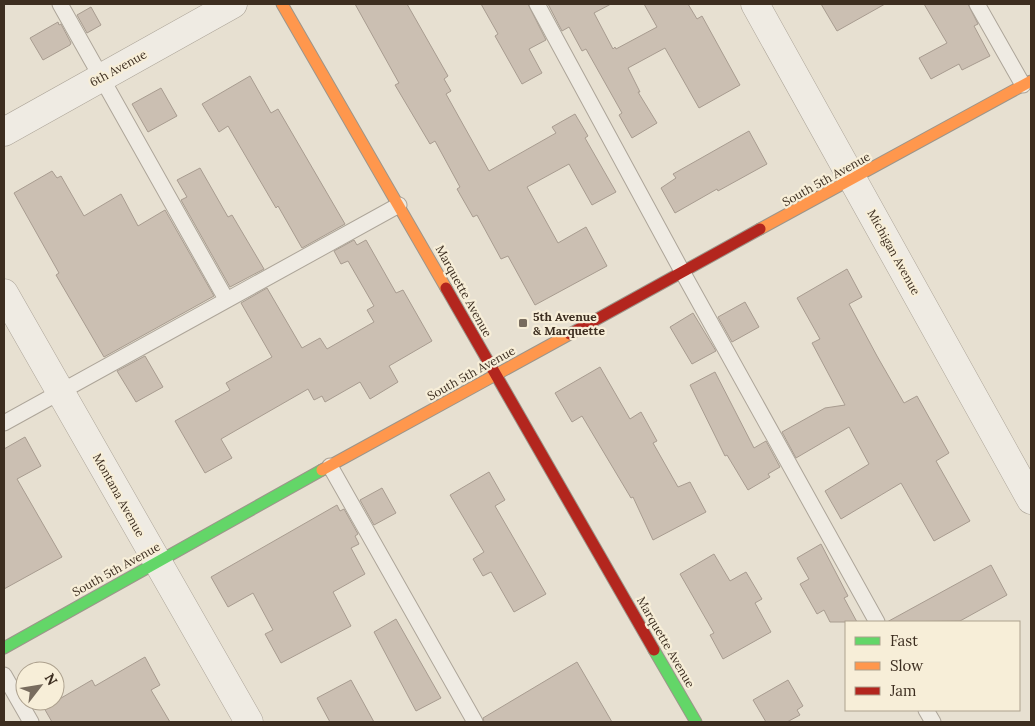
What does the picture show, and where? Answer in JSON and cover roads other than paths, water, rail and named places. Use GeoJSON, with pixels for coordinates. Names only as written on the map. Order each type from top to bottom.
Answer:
{"type":"FeatureCollection","features":[{"type":"Feature","properties":{"kind":"street","name":"6th Avenue"},"geometry":{"type":"LineString","coordinates":[[4,132],[233,4]]}},
{"type":"Feature","properties":{"kind":"street","name":"Marquette Avenue"},"geometry":{"type":"LineString","coordinates":[[282,4],[696,722]]}},
{"type":"Feature","properties":{"kind":"street","name":"Michigan Avenue"},"geometry":{"type":"LineString","coordinates":[[755,4],[1031,500]]}},
{"type":"Feature","properties":{"kind":"street","name":"South 5th Avenue"},"geometry":{"type":"LineString","coordinates":[[4,648],[156,562],[1027,83]]}},
{"type":"Feature","properties":{"kind":"street","name":"Montana Avenue"},"geometry":{"type":"LineString","coordinates":[[4,293],[249,722]]}},
{"type":"Feature","properties":{"kind":"lane"},"geometry":{"type":"LineString","coordinates":[[60,4],[226,299]]}},
{"type":"Feature","properties":{"kind":"lane"},"geometry":{"type":"LineString","coordinates":[[537,4],[683,273],[876,621]]}},
{"type":"Feature","properties":{"kind":"lane"},"geometry":{"type":"LineString","coordinates":[[978,4],[1027,83]]}},
{"type":"Feature","properties":{"kind":"lane"},"geometry":{"type":"LineString","coordinates":[[4,423],[399,205]]}},
{"type":"Feature","properties":{"kind":"lane"},"geometry":{"type":"LineString","coordinates":[[330,466],[475,722]]}},
{"type":"Feature","properties":{"kind":"lane"},"geometry":{"type":"LineString","coordinates":[[4,676],[30,722]]}},
{"type":"Feature","properties":{"kind":"lane"},"geometry":{"type":"LineString","coordinates":[[927,711],[933,722]]}},
{"type":"Feature","properties":{"kind":"place","name":"5th Avenue & Marquette"},"geometry":{"type":"Point","coordinates":[523,323]}}]}
